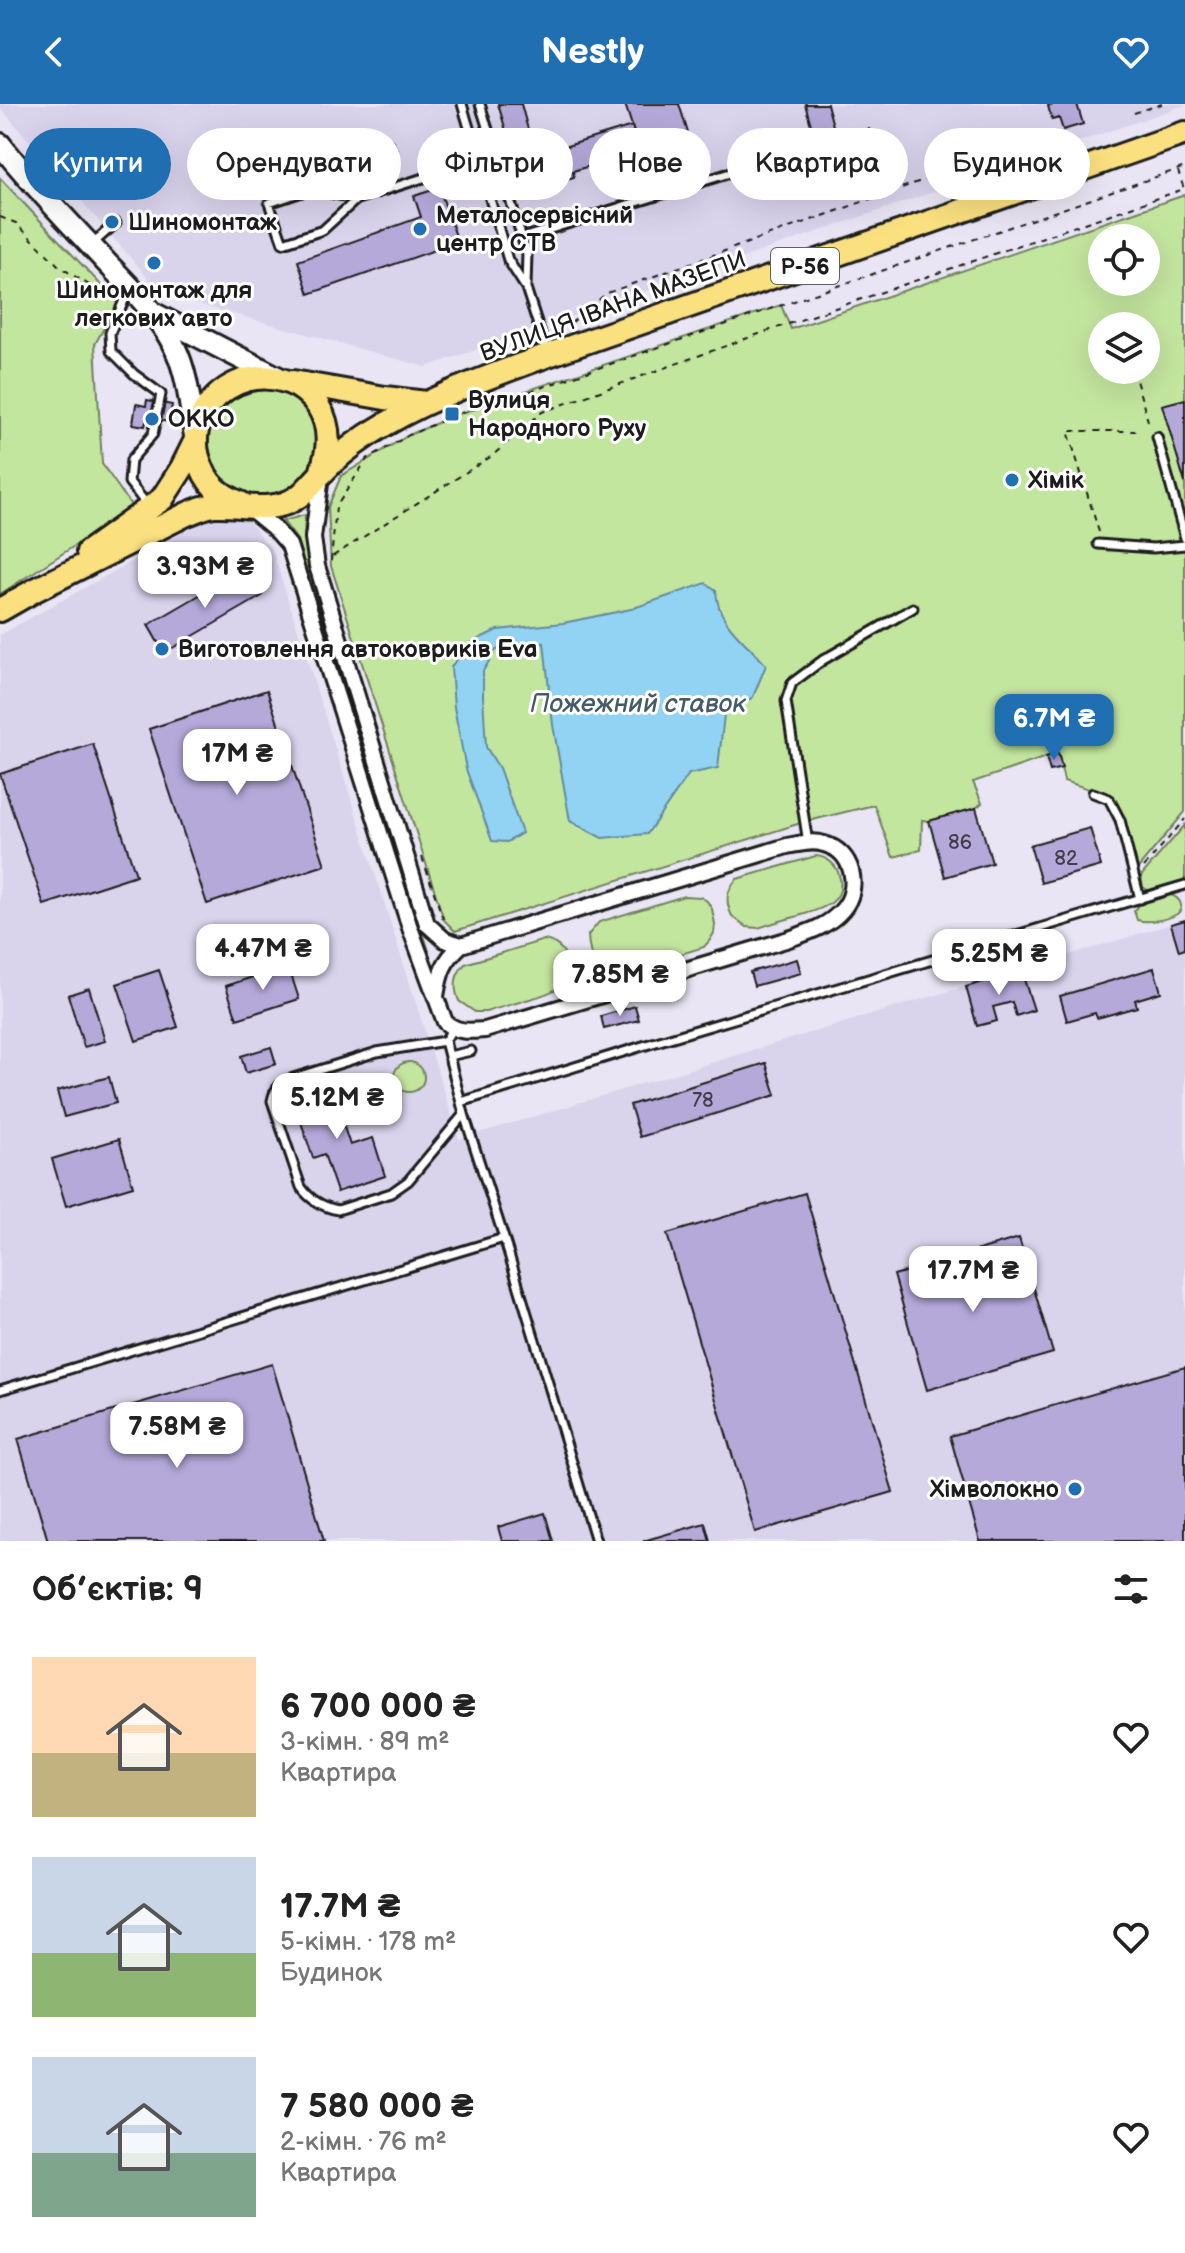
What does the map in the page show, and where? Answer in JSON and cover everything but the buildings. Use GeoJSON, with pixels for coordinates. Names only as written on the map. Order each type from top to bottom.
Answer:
{"type":"FeatureCollection","features":[{"type":"Feature","properties":{"kind":"main road","name":"ВУЛИЦЯ ІВАНА МАЗЕПИ"},"geometry":{"type":"LineString","coordinates":[[321,474],[369,434],[426,403],[548,355],[1183,138]]}},
{"type":"Feature","properties":{"kind":"main road"},"geometry":{"type":"LineString","coordinates":[[0,144],[30,183],[90,245],[127,294],[152,313],[305,393],[321,411],[324,422],[327,449],[321,474]]}},
{"type":"Feature","properties":{"kind":"main road"},"geometry":{"type":"LineString","coordinates":[[152,313],[174,346],[186,378],[197,454],[205,475],[213,488],[225,497],[248,507]]}},
{"type":"Feature","properties":{"kind":"main road","name":"Р-56"},"geometry":{"type":"LineString","coordinates":[[35,590],[162,499],[196,440],[198,422],[218,393],[242,379],[258,376],[281,379]]}},
{"type":"Feature","properties":{"kind":"main road","name":"ВУЛИЦЯ ІВАНА МАЗЕПИ"},"geometry":{"type":"LineString","coordinates":[[281,379],[426,403]]}},
{"type":"Feature","properties":{"kind":"main road","name":"Р-56"},"geometry":{"type":"LineString","coordinates":[[0,610],[173,520],[213,505],[278,506],[304,492],[321,474]]}},
{"type":"Feature","properties":{"kind":"street"},"geometry":{"type":"LineString","coordinates":[[321,474],[313,538],[317,566],[427,924],[445,940],[461,945]]}},
{"type":"Feature","properties":{"kind":"street"},"geometry":{"type":"LineString","coordinates":[[248,507],[289,545],[410,928],[448,1035],[485,1030],[812,931],[830,921],[851,898],[853,881],[850,867],[834,847],[822,843],[787,846],[461,945],[449,956],[440,972],[436,997]]}},
{"type":"Feature","properties":{"kind":"lane"},"geometry":{"type":"LineString","coordinates":[[462,104],[469,128]]}},
{"type":"Feature","properties":{"kind":"lane"},"geometry":{"type":"LineString","coordinates":[[480,104],[488,128]]}},
{"type":"Feature","properties":{"kind":"lane"},"geometry":{"type":"LineString","coordinates":[[522,238],[727,174]]}},
{"type":"Feature","properties":{"kind":"lane"},"geometry":{"type":"LineString","coordinates":[[311,189],[357,199],[323,230],[283,243],[269,203],[311,189]]}},
{"type":"Feature","properties":{"kind":"lane"},"geometry":{"type":"LineString","coordinates":[[490,200],[508,260],[526,288],[548,355]]}},
{"type":"Feature","properties":{"kind":"lane"},"geometry":{"type":"LineString","coordinates":[[510,200],[527,254],[526,288]]}},
{"type":"Feature","properties":{"kind":"lane"},"geometry":{"type":"LineString","coordinates":[[984,200],[985,204]]}},
{"type":"Feature","properties":{"kind":"lane"},"geometry":{"type":"LineString","coordinates":[[90,245],[116,223]]}},
{"type":"Feature","properties":{"kind":"lane"},"geometry":{"type":"LineString","coordinates":[[127,294],[110,333],[111,351],[134,374],[161,394],[153,434],[131,460],[129,482],[149,508]]}},
{"type":"Feature","properties":{"kind":"lane"},"geometry":{"type":"LineString","coordinates":[[1157,437],[1185,538]]}},
{"type":"Feature","properties":{"kind":"lane"},"geometry":{"type":"LineString","coordinates":[[1101,544],[1153,548],[1185,545]]}},
{"type":"Feature","properties":{"kind":"lane"},"geometry":{"type":"LineString","coordinates":[[808,843],[786,701],[792,683],[823,660],[913,608]]}},
{"type":"Feature","properties":{"kind":"lane"},"geometry":{"type":"LineString","coordinates":[[1093,793],[1109,799],[1120,820],[1140,899]]}},
{"type":"Feature","properties":{"kind":"lane"},"geometry":{"type":"LineString","coordinates":[[461,1102],[1185,885]]}},
{"type":"Feature","properties":{"kind":"lane"},"geometry":{"type":"LineString","coordinates":[[464,1114],[408,1181],[391,1193],[338,1210],[308,1197],[301,1187],[272,1101],[278,1085],[287,1080],[377,1052],[448,1035],[449,1056],[464,1114],[596,1541]]}},
{"type":"Feature","properties":{"kind":"lane"},"geometry":{"type":"LineString","coordinates":[[449,1056],[471,1051]]}},
{"type":"Feature","properties":{"kind":"lane"},"geometry":{"type":"LineString","coordinates":[[0,1390],[504,1238]]}},
{"type":"Feature","properties":{"kind":"path"},"geometry":{"type":"LineString","coordinates":[[1134,113],[1162,104]]}},
{"type":"Feature","properties":{"kind":"path"},"geometry":{"type":"LineString","coordinates":[[331,566],[336,507],[367,459],[409,435],[458,414],[1185,167]]}},
{"type":"Feature","properties":{"kind":"path"},"geometry":{"type":"LineString","coordinates":[[331,557],[492,456],[542,412],[759,334],[1184,189],[1177,169]]}},
{"type":"Feature","properties":{"kind":"path"},"geometry":{"type":"LineString","coordinates":[[571,323],[607,293],[924,180]]}},
{"type":"Feature","properties":{"kind":"path"},"geometry":{"type":"LineString","coordinates":[[0,217],[16,223],[60,267],[102,293],[127,294]]}},
{"type":"Feature","properties":{"kind":"path"},"geometry":{"type":"LineString","coordinates":[[1137,384],[1148,421]]}},
{"type":"Feature","properties":{"kind":"path"},"geometry":{"type":"LineString","coordinates":[[1101,544],[1068,431],[1137,431]]}},
{"type":"Feature","properties":{"kind":"path"},"geometry":{"type":"LineString","coordinates":[[1136,882],[1141,870],[1185,819]]}},
{"type":"Feature","properties":{"kind":"path"},"geometry":{"type":"LineString","coordinates":[[418,847],[444,920]]}},
{"type":"Feature","properties":{"kind":"shaded area"},"geometry":{"type":"Polygon","coordinates":[[[0,104],[1185,104],[1090,138],[1090,128],[924,128],[924,195],[426,367],[162,294],[81,200],[171,200],[171,128],[24,128],[24,135],[0,104]]]}},
{"type":"Feature","properties":{"kind":"shaded area"},"geometry":{"type":"Polygon","coordinates":[[[213,516],[245,517],[273,552],[459,1139],[1185,920],[1185,1541],[0,1541],[0,635],[213,516]]]}},
{"type":"Feature","properties":{"kind":"green space"},"geometry":{"type":"Polygon","coordinates":[[[0,178],[118,303],[95,344],[102,464],[133,508],[0,594],[0,178]]]}},
{"type":"Feature","properties":{"kind":"green space"},"geometry":{"type":"Polygon","coordinates":[[[1185,195],[1185,812],[1135,872],[1122,821],[1111,796],[1064,781],[1058,753],[973,782],[982,803],[976,808],[929,821],[922,820],[921,850],[893,857],[874,805],[804,822],[455,931],[444,920],[331,566],[328,507],[341,476],[409,435],[458,414],[781,305],[791,329],[1088,228],[1088,296],[1160,296],[1160,224],[1100,224],[1185,195]]]}},
{"type":"Feature","properties":{"kind":"green space"},"geometry":{"type":"Polygon","coordinates":[[[262,387],[283,391],[302,403],[314,422],[318,443],[314,464],[302,483],[283,495],[262,499],[241,495],[222,483],[210,464],[206,443],[210,422],[222,403],[241,391],[262,387]]]}},
{"type":"Feature","properties":{"kind":"green space"},"geometry":{"type":"Polygon","coordinates":[[[305,515],[304,538],[429,951],[425,954],[297,540],[283,521],[305,515]]]}},
{"type":"Feature","properties":{"kind":"green space"},"geometry":{"type":"Polygon","coordinates":[[[1185,825],[1185,880],[1149,891],[1143,887],[1141,876],[1185,825]]]}},
{"type":"Feature","properties":{"kind":"green space"},"geometry":{"type":"Polygon","coordinates":[[[816,856],[830,862],[839,875],[839,893],[829,905],[758,928],[747,927],[732,916],[728,897],[737,879],[816,856]]]}},
{"type":"Feature","properties":{"kind":"green space"},"geometry":{"type":"Polygon","coordinates":[[[1171,895],[1180,903],[1177,914],[1157,920],[1137,920],[1134,911],[1138,905],[1171,895]]]}},
{"type":"Feature","properties":{"kind":"green space"},"geometry":{"type":"Polygon","coordinates":[[[684,896],[700,897],[712,909],[714,933],[704,947],[619,973],[604,970],[595,962],[588,935],[599,922],[684,896]]]}},
{"type":"Feature","properties":{"kind":"green space"},"geometry":{"type":"Polygon","coordinates":[[[544,940],[558,946],[567,959],[569,969],[563,984],[540,996],[486,1012],[475,1012],[459,1001],[456,981],[465,964],[544,940]]]}},
{"type":"Feature","properties":{"kind":"green space"},"geometry":{"type":"Polygon","coordinates":[[[409,1062],[420,1066],[424,1077],[420,1088],[409,1092],[398,1088],[394,1077],[398,1066],[409,1062]]]}},
{"type":"Feature","properties":{"kind":"water","name":"Пожежний ставок"},"geometry":{"type":"Polygon","coordinates":[[[706,583],[716,590],[721,613],[727,622],[766,665],[753,697],[724,715],[718,768],[689,774],[647,834],[602,838],[570,821],[553,725],[544,643],[496,650],[483,671],[486,747],[499,768],[522,833],[507,842],[492,841],[466,769],[454,707],[451,667],[468,644],[497,630],[563,623],[631,609],[706,583]]]}},
{"type":"Feature","properties":{"kind":"place","name":"Шиномонтаж"},"geometry":{"type":"Point","coordinates":[112,222]}},
{"type":"Feature","properties":{"kind":"place","name":"Металосервісний центр СТВ"},"geometry":{"type":"Point","coordinates":[420,229]}},
{"type":"Feature","properties":{"kind":"place","name":"Шиномонтаж для легкових авто"},"geometry":{"type":"Point","coordinates":[154,263]}},
{"type":"Feature","properties":{"kind":"place","name":"Вулиця Народного Руху"},"geometry":{"type":"Point","coordinates":[452,414]}},
{"type":"Feature","properties":{"kind":"place","name":"ОККО"},"geometry":{"type":"Point","coordinates":[152,419]}},
{"type":"Feature","properties":{"kind":"place","name":"Хімік"},"geometry":{"type":"Point","coordinates":[1012,480]}},
{"type":"Feature","properties":{"kind":"place","name":"Виготовлення автоковриків Eva"},"geometry":{"type":"Point","coordinates":[162,649]}},
{"type":"Feature","properties":{"kind":"place","name":"Хімволокно"},"geometry":{"type":"Point","coordinates":[1075,1489]}}]}
